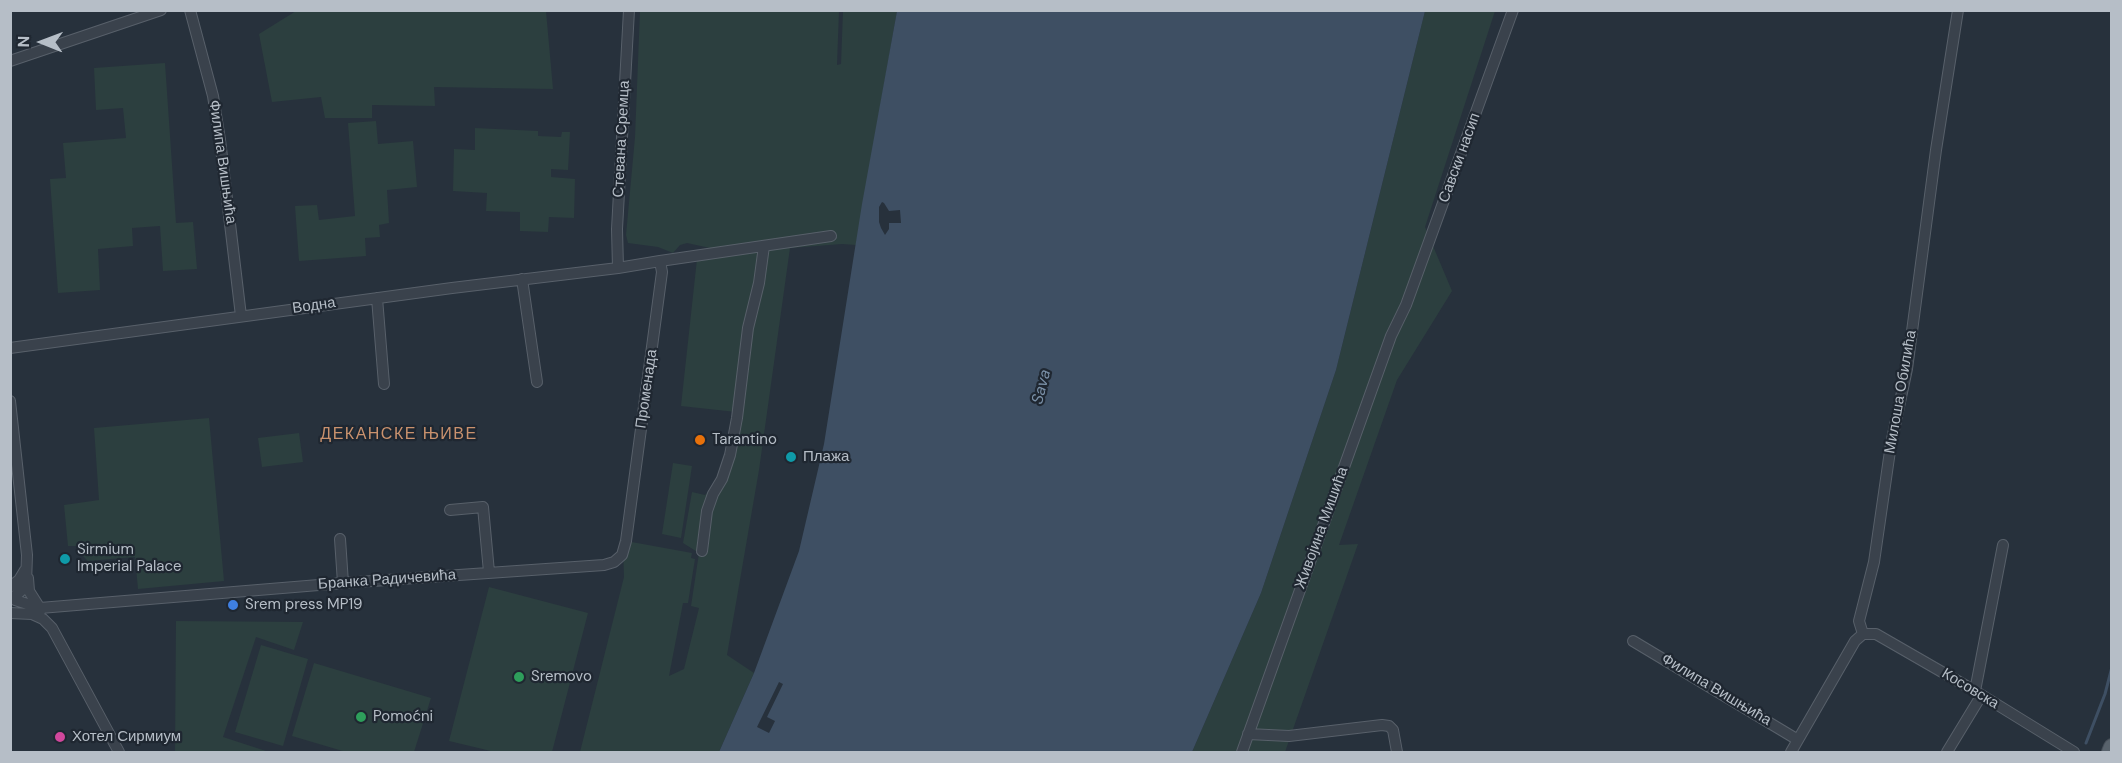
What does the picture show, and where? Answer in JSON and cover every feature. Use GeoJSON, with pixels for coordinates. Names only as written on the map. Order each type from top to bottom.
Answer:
{"type":"FeatureCollection","features":[{"type":"Feature","properties":{"kind":"main road"},"geometry":{"type":"LineString","coordinates":[[2110,753],[2112,747]]}},
{"type":"Feature","properties":{"kind":"street","name":"Филипа Вишњића"},"geometry":{"type":"LineString","coordinates":[[190,10],[213,96],[242,316]]}},
{"type":"Feature","properties":{"kind":"street","name":"Стевана Сремца"},"geometry":{"type":"LineString","coordinates":[[618,268],[617,229],[628,10]]}},
{"type":"Feature","properties":{"kind":"street","name":"Савски насип"},"geometry":{"type":"LineString","coordinates":[[1406,305],[1513,10]]}},
{"type":"Feature","properties":{"kind":"street","name":"Милоша Обилића"},"geometry":{"type":"LineString","coordinates":[[1863,634],[1859,621],[1874,562],[1891,444],[1907,369],[1958,10]]}},
{"type":"Feature","properties":{"kind":"street"},"geometry":{"type":"LineString","coordinates":[[10,61],[156,11]]}},
{"type":"Feature","properties":{"kind":"street"},"geometry":{"type":"LineString","coordinates":[[618,268],[831,237]]}},
{"type":"Feature","properties":{"kind":"street"},"geometry":{"type":"LineString","coordinates":[[702,551],[707,511],[730,455],[745,348],[759,283],[764,246]]}},
{"type":"Feature","properties":{"kind":"street","name":"Променада"},"geometry":{"type":"LineString","coordinates":[[619,559],[626,541],[662,284],[660,261]]}},
{"type":"Feature","properties":{"kind":"street","name":"Водна"},"geometry":{"type":"LineString","coordinates":[[10,348],[618,268]]}},
{"type":"Feature","properties":{"kind":"street"},"geometry":{"type":"LineString","coordinates":[[522,279],[537,382]]}},
{"type":"Feature","properties":{"kind":"street"},"geometry":{"type":"LineString","coordinates":[[377,298],[384,384]]}},
{"type":"Feature","properties":{"kind":"street","name":"Живојина Мишића"},"geometry":{"type":"LineString","coordinates":[[1242,753],[1391,336],[1406,305]]}},
{"type":"Feature","properties":{"kind":"street"},"geometry":{"type":"LineString","coordinates":[[10,401],[26,539],[29,591],[40,608],[43,619]]}},
{"type":"Feature","properties":{"kind":"street"},"geometry":{"type":"LineString","coordinates":[[450,510],[483,507],[489,572]]}},
{"type":"Feature","properties":{"kind":"street"},"geometry":{"type":"LineString","coordinates":[[340,539],[343,583]]}},
{"type":"Feature","properties":{"kind":"street"},"geometry":{"type":"LineString","coordinates":[[1947,753],[1978,693],[2003,545]]}},
{"type":"Feature","properties":{"kind":"street","name":"Бранка Радичевића"},"geometry":{"type":"LineString","coordinates":[[12,600],[40,608],[343,583],[604,565],[619,559]]}},
{"type":"Feature","properties":{"kind":"street"},"geometry":{"type":"LineString","coordinates":[[27,567],[26,584],[12,600],[43,619],[52,628],[120,753]]}},
{"type":"Feature","properties":{"kind":"street","name":"Бранка Радичевића"},"geometry":{"type":"LineString","coordinates":[[43,619],[82,604]]}},
{"type":"Feature","properties":{"kind":"street"},"geometry":{"type":"LineString","coordinates":[[1791,753],[1855,641],[1863,634]]}},
{"type":"Feature","properties":{"kind":"street","name":"Косовска"},"geometry":{"type":"LineString","coordinates":[[1863,634],[1876,634],[2074,752]]}},
{"type":"Feature","properties":{"kind":"street","name":"Филипа Вишњића"},"geometry":{"type":"LineString","coordinates":[[1634,641],[1798,740]]}},
{"type":"Feature","properties":{"kind":"street"},"geometry":{"type":"LineString","coordinates":[[1248,734],[1288,736],[1382,725],[1389,726],[1393,730],[1397,753]]}},
{"type":"Feature","properties":{"kind":"shaded area"},"geometry":{"type":"Polygon","coordinates":[[[296,11],[546,11],[553,89],[434,87],[435,106],[372,105],[372,118],[325,118],[321,97],[272,102],[259,34],[296,11]]]}},
{"type":"Feature","properties":{"kind":"shaded area"},"geometry":{"type":"Polygon","coordinates":[[[640,11],[839,11],[837,65],[841,64],[843,11],[897,11],[856,245],[790,248],[759,470],[727,655],[754,673],[719,752],[580,752],[624,577],[623,546],[626,541],[692,553],[691,558],[695,559],[688,603],[683,603],[669,676],[684,669],[699,608],[691,606],[699,553],[683,543],[692,492],[705,495],[726,473],[736,412],[681,406],[697,259],[733,253],[687,243],[680,245],[673,253],[658,247],[628,243],[626,235],[635,137],[640,11]]]}},
{"type":"Feature","properties":{"kind":"shaded area"},"geometry":{"type":"Polygon","coordinates":[[[1425,11],[1495,11],[1425,227],[1452,291],[1397,380],[1339,545],[1358,544],[1285,752],[1192,752],[1261,593],[1336,370],[1425,11]]]}},
{"type":"Feature","properties":{"kind":"shaded area"},"geometry":{"type":"Polygon","coordinates":[[[165,63],[176,223],[193,222],[197,269],[163,271],[160,226],[132,228],[133,246],[98,249],[100,290],[58,293],[50,179],[66,178],[63,143],[126,138],[123,108],[96,110],[94,68],[165,63]]]}},
{"type":"Feature","properties":{"kind":"shaded area"},"geometry":{"type":"Polygon","coordinates":[[[376,121],[378,144],[413,141],[417,187],[387,190],[389,223],[379,225],[380,237],[365,238],[366,256],[299,261],[295,206],[317,205],[319,220],[355,216],[348,123],[376,121]]]}},
{"type":"Feature","properties":{"kind":"shaded area"},"geometry":{"type":"Polygon","coordinates":[[[475,128],[538,131],[538,136],[561,137],[562,132],[570,132],[568,170],[551,169],[551,177],[575,179],[574,218],[549,217],[548,232],[520,231],[520,212],[486,211],[487,193],[453,191],[454,149],[475,150],[475,128]]]}},
{"type":"Feature","properties":{"kind":"shaded area"},"geometry":{"type":"Polygon","coordinates":[[[209,418],[224,581],[138,589],[135,557],[88,561],[78,546],[68,546],[64,505],[99,500],[94,428],[209,418]]]}},
{"type":"Feature","properties":{"kind":"shaded area"},"geometry":{"type":"Polygon","coordinates":[[[299,433],[303,462],[262,467],[258,438],[299,433]]]}},
{"type":"Feature","properties":{"kind":"shaded area"},"geometry":{"type":"Polygon","coordinates":[[[673,463],[692,466],[681,538],[662,534],[673,463]]]}},
{"type":"Feature","properties":{"kind":"shaded area","name":"Sremovo"},"geometry":{"type":"Polygon","coordinates":[[[489,587],[588,613],[552,752],[495,752],[449,741],[489,587]]]}},
{"type":"Feature","properties":{"kind":"shaded area"},"geometry":{"type":"Polygon","coordinates":[[[176,621],[303,622],[294,650],[256,637],[223,737],[269,752],[175,752],[176,621]]]}},
{"type":"Feature","properties":{"kind":"shaded area"},"geometry":{"type":"Polygon","coordinates":[[[261,645],[308,659],[283,746],[235,732],[261,645]]]}},
{"type":"Feature","properties":{"kind":"shaded area","name":"Pomoćni"},"geometry":{"type":"Polygon","coordinates":[[[314,663],[431,698],[414,752],[346,752],[292,736],[314,663]]]}},
{"type":"Feature","properties":{"kind":"water","name":"Sava"},"geometry":{"type":"Polygon","coordinates":[[[897,11],[1425,11],[1336,370],[1261,593],[1192,752],[719,752],[754,673],[799,551],[824,444],[862,204],[897,11]]]}},
{"type":"Feature","properties":{"kind":"pier"},"geometry":{"type":"Polygon","coordinates":[[[882,202],[889,211],[900,210],[901,223],[889,223],[889,229],[885,235],[879,222],[879,207],[882,202]]]}},
{"type":"Feature","properties":{"kind":"pier"},"geometry":{"type":"Polygon","coordinates":[[[779,682],[783,684],[767,717],[775,721],[769,733],[757,727],[779,682]]]}},
{"type":"Feature","properties":{"kind":"waterway"},"geometry":{"type":"LineString","coordinates":[[2086,743],[2105,694],[2112,667]]}},
{"type":"Feature","properties":{"kind":"place","name":"Tarantino"},"geometry":{"type":"Point","coordinates":[700,440]}},
{"type":"Feature","properties":{"kind":"place","name":"Плажа"},"geometry":{"type":"Point","coordinates":[791,457]}},
{"type":"Feature","properties":{"kind":"place","name":"Sirmium Imperial Palace"},"geometry":{"type":"Point","coordinates":[65,559]}},
{"type":"Feature","properties":{"kind":"place","name":"Srem press MP19"},"geometry":{"type":"Point","coordinates":[233,605]}},
{"type":"Feature","properties":{"kind":"place","name":"Sremovo"},"geometry":{"type":"Point","coordinates":[519,677]}},
{"type":"Feature","properties":{"kind":"place","name":"Pomoćni"},"geometry":{"type":"Point","coordinates":[361,717]}},
{"type":"Feature","properties":{"kind":"place","name":"Хотел Сирмиум"},"geometry":{"type":"Point","coordinates":[60,737]}},
{"type":"Feature","properties":{"kind":"district","name":"ДЕКАНСКЕ ЊИВЕ"},"geometry":{"type":"Point","coordinates":[399,435]}}]}
